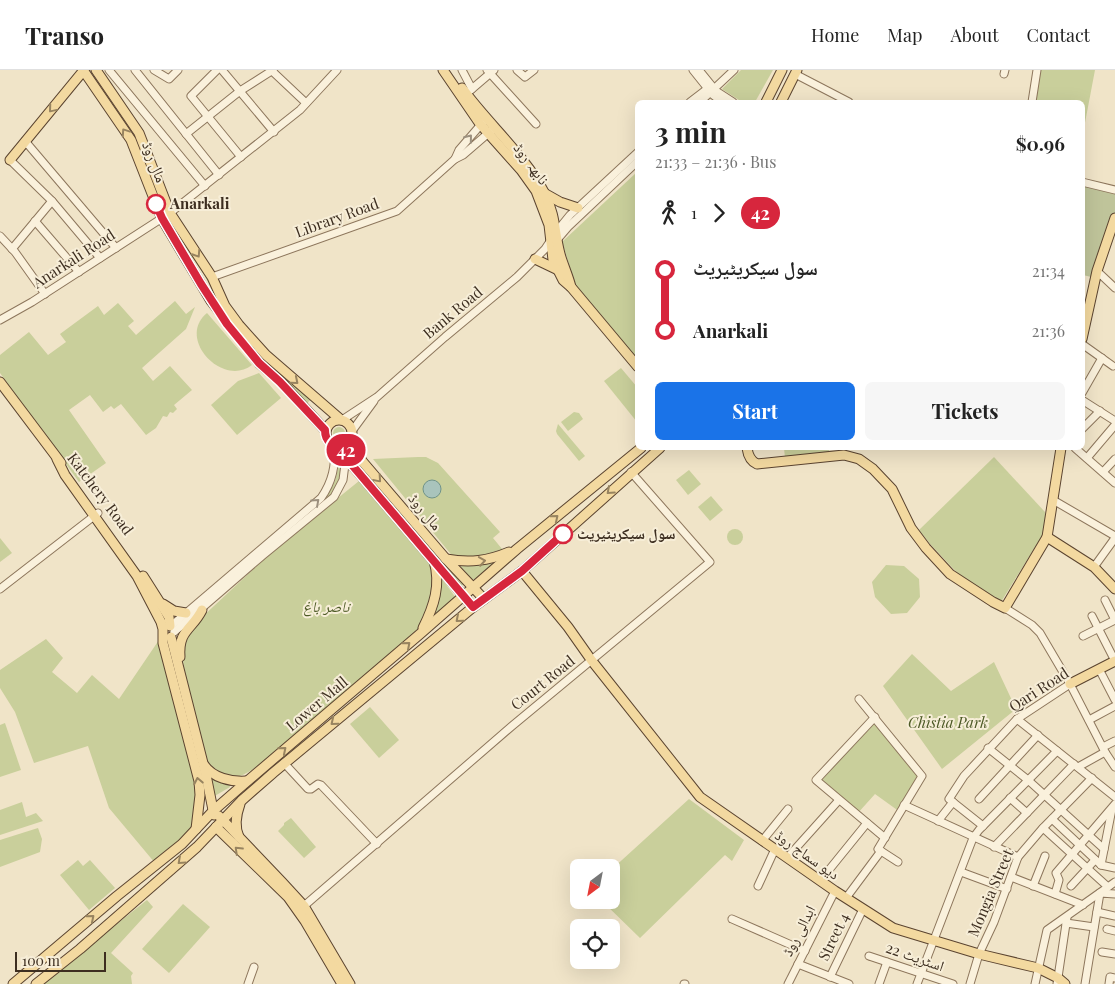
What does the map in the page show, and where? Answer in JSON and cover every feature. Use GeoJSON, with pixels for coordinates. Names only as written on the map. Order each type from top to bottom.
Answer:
{"type":"FeatureCollection","features":[{"type":"Feature","properties":{"kind":"main road","name":"مال روڈ"},"geometry":{"type":"LineString","coordinates":[[84,70],[135,148],[162,218],[210,300],[259,363],[280,382],[325,430]]}},
{"type":"Feature","properties":{"kind":"main road"},"geometry":{"type":"LineString","coordinates":[[10,160],[84,70]]}},
{"type":"Feature","properties":{"kind":"main road","name":"مال روڈ"},"geometry":{"type":"LineString","coordinates":[[96,70],[139,133],[170,213],[212,277],[226,306],[238,325],[266,355],[341,420]]}},
{"type":"Feature","properties":{"kind":"main road","name":"نابھہ روڈ"},"geometry":{"type":"LineString","coordinates":[[443,70],[536,191],[549,225],[552,241],[571,286]]}},
{"type":"Feature","properties":{"kind":"main road","name":"نابھہ روڈ"},"geometry":{"type":"LineString","coordinates":[[448,70],[469,92],[483,122]]}},
{"type":"Feature","properties":{"kind":"main road"},"geometry":{"type":"LineString","coordinates":[[767,100],[781,72]]}},
{"type":"Feature","properties":{"kind":"main road"},"geometry":{"type":"LineString","coordinates":[[782,100],[796,72]]}},
{"type":"Feature","properties":{"kind":"main road","name":"نابھہ روڈ"},"geometry":{"type":"LineString","coordinates":[[491,131],[523,161],[544,193],[553,213],[553,260],[563,280],[571,286],[635,363]]}},
{"type":"Feature","properties":{"kind":"main road"},"geometry":{"type":"LineString","coordinates":[[544,193],[560,202],[578,208]]}},
{"type":"Feature","properties":{"kind":"main road"},"geometry":{"type":"LineString","coordinates":[[1085,325],[1097,271],[1115,218]]}},
{"type":"Feature","properties":{"kind":"main road"},"geometry":{"type":"LineString","coordinates":[[535,259],[558,270]]}},
{"type":"Feature","properties":{"kind":"main road","name":"Katchery Road"},"geometry":{"type":"LineString","coordinates":[[0,382],[57,459],[65,474],[96,514],[169,618],[169,631],[204,765],[213,811]]}},
{"type":"Feature","properties":{"kind":"main road"},"geometry":{"type":"LineString","coordinates":[[341,420],[349,424],[345,441],[327,440],[325,430],[332,421],[341,420]]}},
{"type":"Feature","properties":{"kind":"main road","name":"مال روڈ"},"geometry":{"type":"LineString","coordinates":[[345,441],[352,465],[473,607]]}},
{"type":"Feature","properties":{"kind":"main road","name":"مال روڈ"},"geometry":{"type":"LineString","coordinates":[[345,441],[446,559],[484,600]]}},
{"type":"Feature","properties":{"kind":"main road","name":"Lower Mall"},"geometry":{"type":"LineString","coordinates":[[13,984],[182,844],[213,811],[420,634],[472,587],[639,450]]}},
{"type":"Feature","properties":{"kind":"main road","name":"Lower Mall"},"geometry":{"type":"LineString","coordinates":[[36,984],[80,949],[197,847],[241,801],[284,763],[473,607],[522,571],[658,450]]}},
{"type":"Feature","properties":{"kind":"main road"},"geometry":{"type":"LineString","coordinates":[[747,450],[749,457],[757,464],[844,455],[859,459],[877,473],[892,489],[911,528],[950,574],[1005,608],[1047,537],[1061,450]]}},
{"type":"Feature","properties":{"kind":"main road"},"geometry":{"type":"LineString","coordinates":[[96,514],[143,586],[169,631]]}},
{"type":"Feature","properties":{"kind":"main road"},"geometry":{"type":"LineString","coordinates":[[1047,537],[1094,568],[1115,589]]}},
{"type":"Feature","properties":{"kind":"main road"},"geometry":{"type":"LineString","coordinates":[[446,559],[475,562],[493,559],[517,549]]}},
{"type":"Feature","properties":{"kind":"main road"},"geometry":{"type":"LineString","coordinates":[[420,634],[429,616],[437,589],[438,576],[433,559]]}},
{"type":"Feature","properties":{"kind":"main road","name":"دیو سماج روڈ"},"geometry":{"type":"LineString","coordinates":[[522,571],[568,627],[592,661],[695,793],[835,892],[893,928],[979,954],[1038,968],[1060,982]]}},
{"type":"Feature","properties":{"kind":"main road"},"geometry":{"type":"LineString","coordinates":[[160,603],[174,611],[186,613]]}},
{"type":"Feature","properties":{"kind":"main road"},"geometry":{"type":"LineString","coordinates":[[180,677],[181,639],[187,628],[202,610]]}},
{"type":"Feature","properties":{"kind":"main road","name":"Katchery Road"},"geometry":{"type":"LineString","coordinates":[[169,631],[163,643],[199,781],[200,795],[196,829]]}},
{"type":"Feature","properties":{"kind":"main road","name":"Qari Road"},"geometry":{"type":"LineString","coordinates":[[1070,684],[1115,661]]}},
{"type":"Feature","properties":{"kind":"main road"},"geometry":{"type":"LineString","coordinates":[[204,765],[213,774],[221,778],[246,782]]}},
{"type":"Feature","properties":{"kind":"main road"},"geometry":{"type":"LineString","coordinates":[[239,838],[236,828],[236,816],[241,801]]}},
{"type":"Feature","properties":{"kind":"main road"},"geometry":{"type":"LineString","coordinates":[[213,811],[220,824],[288,897],[342,984]]}},
{"type":"Feature","properties":{"kind":"main road"},"geometry":{"type":"LineString","coordinates":[[220,824],[239,838],[304,906],[350,984]]}},
{"type":"Feature","properties":{"kind":"main road"},"geometry":{"type":"LineString","coordinates":[[69,936],[80,949]]}},
{"type":"Feature","properties":{"kind":"street"},"geometry":{"type":"LineString","coordinates":[[109,70],[204,186]]}},
{"type":"Feature","properties":{"kind":"street"},"geometry":{"type":"LineString","coordinates":[[135,70],[219,175]]}},
{"type":"Feature","properties":{"kind":"street"},"geometry":{"type":"LineString","coordinates":[[154,70],[169,79],[178,70]]}},
{"type":"Feature","properties":{"kind":"street"},"geometry":{"type":"LineString","coordinates":[[217,70],[191,96],[242,157]]}},
{"type":"Feature","properties":{"kind":"street"},"geometry":{"type":"LineString","coordinates":[[222,70],[274,132]]}},
{"type":"Feature","properties":{"kind":"street"},"geometry":{"type":"LineString","coordinates":[[186,134],[240,91],[272,70],[306,103]]}},
{"type":"Feature","properties":{"kind":"street","name":"Anarkali Road"},"geometry":{"type":"LineString","coordinates":[[0,320],[45,294],[170,213],[274,132],[306,103],[337,70]]}},
{"type":"Feature","properties":{"kind":"street"},"geometry":{"type":"LineString","coordinates":[[462,70],[469,92],[490,71],[536,124]]}},
{"type":"Feature","properties":{"kind":"street"},"geometry":{"type":"LineString","coordinates":[[518,70],[525,77],[534,70]]}},
{"type":"Feature","properties":{"kind":"street"},"geometry":{"type":"LineString","coordinates":[[693,70],[720,100]]}},
{"type":"Feature","properties":{"kind":"street"},"geometry":{"type":"LineString","coordinates":[[699,70],[711,90],[729,100]]}},
{"type":"Feature","properties":{"kind":"street"},"geometry":{"type":"LineString","coordinates":[[702,100],[734,70]]}},
{"type":"Feature","properties":{"kind":"street"},"geometry":{"type":"LineString","coordinates":[[1032,100],[1037,70]]}},
{"type":"Feature","properties":{"kind":"street"},"geometry":{"type":"LineString","coordinates":[[796,72],[846,100]]}},
{"type":"Feature","properties":{"kind":"street"},"geometry":{"type":"LineString","coordinates":[[694,100],[711,90]]}},
{"type":"Feature","properties":{"kind":"street","name":"Library Road"},"geometry":{"type":"LineString","coordinates":[[455,159],[459,150],[483,122]]}},
{"type":"Feature","properties":{"kind":"street","name":"Library Road"},"geometry":{"type":"LineString","coordinates":[[212,277],[397,211],[455,159],[463,155],[491,131]]}},
{"type":"Feature","properties":{"kind":"street"},"geometry":{"type":"LineString","coordinates":[[25,141],[116,248]]}},
{"type":"Feature","properties":{"kind":"street","name":"Bank Road"},"geometry":{"type":"LineString","coordinates":[[341,420],[377,397],[517,277],[552,241],[578,208],[635,155]]}},
{"type":"Feature","properties":{"kind":"street"},"geometry":{"type":"LineString","coordinates":[[10,160],[52,201],[100,258]]}},
{"type":"Feature","properties":{"kind":"street","name":"Bank Road"},"geometry":{"type":"LineString","coordinates":[[552,241],[635,164]]}},
{"type":"Feature","properties":{"kind":"street"},"geometry":{"type":"LineString","coordinates":[[1085,183],[1115,190]]}},
{"type":"Feature","properties":{"kind":"street"},"geometry":{"type":"LineString","coordinates":[[12,249],[52,201]]}},
{"type":"Feature","properties":{"kind":"street"},"geometry":{"type":"LineString","coordinates":[[35,221],[79,272]]}},
{"type":"Feature","properties":{"kind":"street"},"geometry":{"type":"LineString","coordinates":[[0,236],[12,249],[45,294]]}},
{"type":"Feature","properties":{"kind":"street"},"geometry":{"type":"LineString","coordinates":[[1097,271],[1115,288]]}},
{"type":"Feature","properties":{"kind":"street"},"geometry":{"type":"LineString","coordinates":[[1085,346],[1113,366]]}},
{"type":"Feature","properties":{"kind":"street"},"geometry":{"type":"LineString","coordinates":[[1085,388],[1102,358]]}},
{"type":"Feature","properties":{"kind":"street","name":"Bank Road"},"geometry":{"type":"LineString","coordinates":[[345,441],[377,397]]}},
{"type":"Feature","properties":{"kind":"street"},"geometry":{"type":"LineString","coordinates":[[1085,402],[1115,421]]}},
{"type":"Feature","properties":{"kind":"street"},"geometry":{"type":"LineString","coordinates":[[1085,426],[1100,411]]}},
{"type":"Feature","properties":{"kind":"street"},"geometry":{"type":"LineString","coordinates":[[1087,458],[1115,425]]}},
{"type":"Feature","properties":{"kind":"street"},"geometry":{"type":"LineString","coordinates":[[169,631],[202,610],[262,556],[334,496],[343,480],[345,441]]}},
{"type":"Feature","properties":{"kind":"street"},"geometry":{"type":"LineString","coordinates":[[169,631],[186,613],[321,498],[330,484],[345,441]]}},
{"type":"Feature","properties":{"kind":"street"},"geometry":{"type":"LineString","coordinates":[[1078,450],[1115,483]]}},
{"type":"Feature","properties":{"kind":"street"},"geometry":{"type":"LineString","coordinates":[[1103,472],[1115,458]]}},
{"type":"Feature","properties":{"kind":"street","name":"Court Road"},"geometry":{"type":"LineString","coordinates":[[304,906],[512,726],[710,562],[631,472]]}},
{"type":"Feature","properties":{"kind":"street"},"geometry":{"type":"LineString","coordinates":[[1053,500],[1114,540],[1094,568]]}},
{"type":"Feature","properties":{"kind":"street"},"geometry":{"type":"LineString","coordinates":[[0,589],[96,514]]}},
{"type":"Feature","properties":{"kind":"street"},"geometry":{"type":"LineString","coordinates":[[1083,636],[1115,620],[1105,600]]}},
{"type":"Feature","properties":{"kind":"street"},"geometry":{"type":"LineString","coordinates":[[1005,608],[1032,625],[1040,633],[1115,767]]}},
{"type":"Feature","properties":{"kind":"street"},"geometry":{"type":"LineString","coordinates":[[1092,616],[1115,661]]}},
{"type":"Feature","properties":{"kind":"street"},"geometry":{"type":"LineString","coordinates":[[1099,669],[1115,700]]}},
{"type":"Feature","properties":{"kind":"street","name":"Qari Road"},"geometry":{"type":"LineString","coordinates":[[938,821],[964,776],[988,748],[1017,719],[1070,684]]}},
{"type":"Feature","properties":{"kind":"street"},"geometry":{"type":"LineString","coordinates":[[859,699],[922,776],[878,849],[898,862]]}},
{"type":"Feature","properties":{"kind":"street"},"geometry":{"type":"LineString","coordinates":[[1089,720],[1115,706]]}},
{"type":"Feature","properties":{"kind":"street"},"geometry":{"type":"LineString","coordinates":[[874,717],[816,780],[885,838]]}},
{"type":"Feature","properties":{"kind":"street"},"geometry":{"type":"LineString","coordinates":[[1017,719],[1115,797]]}},
{"type":"Feature","properties":{"kind":"street"},"geometry":{"type":"LineString","coordinates":[[979,799],[1038,735]]}},
{"type":"Feature","properties":{"kind":"street"},"geometry":{"type":"LineString","coordinates":[[994,846],[1076,765],[1104,749],[1115,740]]}},
{"type":"Feature","properties":{"kind":"street"},"geometry":{"type":"LineString","coordinates":[[988,748],[1028,780],[1104,849]]}},
{"type":"Feature","properties":{"kind":"street"},"geometry":{"type":"LineString","coordinates":[[917,984],[974,838],[1010,798],[1058,751]]}},
{"type":"Feature","properties":{"kind":"street"},"geometry":{"type":"LineString","coordinates":[[284,763],[307,788],[311,789],[318,784],[321,785],[377,844]]}},
{"type":"Feature","properties":{"kind":"street","name":"Mongia Street"},"geometry":{"type":"LineString","coordinates":[[970,984],[979,954],[1007,889],[1018,856],[1092,778]]}},
{"type":"Feature","properties":{"kind":"street"},"geometry":{"type":"LineString","coordinates":[[1010,798],[1027,813]]}},
{"type":"Feature","properties":{"kind":"street"},"geometry":{"type":"LineString","coordinates":[[787,858],[839,800]]}},
{"type":"Feature","properties":{"kind":"street"},"geometry":{"type":"LineString","coordinates":[[951,801],[984,826]]}},
{"type":"Feature","properties":{"kind":"street"},"geometry":{"type":"LineString","coordinates":[[904,806],[1018,856]]}},
{"type":"Feature","properties":{"kind":"street"},"geometry":{"type":"LineString","coordinates":[[1055,894],[1059,880],[1056,873],[1114,807]]}},
{"type":"Feature","properties":{"kind":"street"},"geometry":{"type":"LineString","coordinates":[[1071,886],[1087,868],[1098,862],[1104,849],[1114,807]]}},
{"type":"Feature","properties":{"kind":"street"},"geometry":{"type":"LineString","coordinates":[[762,841],[788,809]]}},
{"type":"Feature","properties":{"kind":"street"},"geometry":{"type":"LineString","coordinates":[[1052,819],[1098,862],[1115,868]]}},
{"type":"Feature","properties":{"kind":"street"},"geometry":{"type":"LineString","coordinates":[[820,881],[867,823]]}},
{"type":"Feature","properties":{"kind":"street"},"geometry":{"type":"LineString","coordinates":[[1043,828],[1108,887]]}},
{"type":"Feature","properties":{"kind":"street"},"geometry":{"type":"LineString","coordinates":[[758,886],[775,850]]}},
{"type":"Feature","properties":{"kind":"street"},"geometry":{"type":"LineString","coordinates":[[846,898],[881,851]]}},
{"type":"Feature","properties":{"kind":"street"},"geometry":{"type":"LineString","coordinates":[[1033,886],[1045,856]]}},
{"type":"Feature","properties":{"kind":"street"},"geometry":{"type":"LineString","coordinates":[[961,872],[1007,889]]}},
{"type":"Feature","properties":{"kind":"street"},"geometry":{"type":"LineString","coordinates":[[1011,877],[1083,905]]}},
{"type":"Feature","properties":{"kind":"street"},"geometry":{"type":"LineString","coordinates":[[1035,984],[1047,930],[1066,920],[1115,882]]}},
{"type":"Feature","properties":{"kind":"street","name":"ابدالی روڈ"},"geometry":{"type":"LineString","coordinates":[[788,984],[835,892]]}},
{"type":"Feature","properties":{"kind":"street"},"geometry":{"type":"LineString","coordinates":[[1100,893],[1115,894]]}},
{"type":"Feature","properties":{"kind":"street"},"geometry":{"type":"LineString","coordinates":[[1085,984],[1100,893]]}},
{"type":"Feature","properties":{"kind":"street","name":"Street 4"},"geometry":{"type":"LineString","coordinates":[[830,977],[863,909]]}},
{"type":"Feature","properties":{"kind":"street"},"geometry":{"type":"LineString","coordinates":[[1097,912],[1115,916]]}},
{"type":"Feature","properties":{"kind":"street"},"geometry":{"type":"LineString","coordinates":[[732,919],[804,951]]}},
{"type":"Feature","properties":{"kind":"street"},"geometry":{"type":"LineString","coordinates":[[1066,920],[1094,927]]}},
{"type":"Feature","properties":{"kind":"street"},"geometry":{"type":"LineString","coordinates":[[1060,982],[1066,920]]}},
{"type":"Feature","properties":{"kind":"street"},"geometry":{"type":"LineString","coordinates":[[1102,952],[1115,954]]}},
{"type":"Feature","properties":{"kind":"street","name":"اسٹریٹ 22"},"geometry":{"type":"LineString","coordinates":[[869,956],[953,984]]}},
{"type":"Feature","properties":{"kind":"street"},"geometry":{"type":"LineString","coordinates":[[879,984],[887,962]]}},
{"type":"Feature","properties":{"kind":"street"},"geometry":{"type":"LineString","coordinates":[[798,964],[849,984]]}},
{"type":"Feature","properties":{"kind":"street"},"geometry":{"type":"LineString","coordinates":[[248,984],[254,967]]}},
{"type":"Feature","properties":{"kind":"street"},"geometry":{"type":"LineString","coordinates":[[1109,984],[1110,977],[1115,978]]}},
{"type":"Feature","properties":{"kind":"green space"},"geometry":{"type":"Polygon","coordinates":[[[741,70],[773,70],[756,100],[739,100],[722,89],[741,70]]]}},
{"type":"Feature","properties":{"kind":"green space"},"geometry":{"type":"Polygon","coordinates":[[[1039,70],[1095,70],[1085,123],[1085,100],[1033,100],[1039,70]]]}},
{"type":"Feature","properties":{"kind":"green space"},"geometry":{"type":"Polygon","coordinates":[[[635,174],[635,358],[632,360],[575,285],[562,242],[635,174]]]}},
{"type":"Feature","properties":{"kind":"green space"},"geometry":{"type":"Polygon","coordinates":[[[1085,182],[1115,190],[1115,218],[1095,278],[1085,276],[1085,182]]]}},
{"type":"Feature","properties":{"kind":"green space"},"geometry":{"type":"Polygon","coordinates":[[[171,223],[208,278],[219,300],[312,400],[307,404],[250,346],[229,320],[204,275],[171,226],[171,223]]]}},
{"type":"Feature","properties":{"kind":"green space"},"geometry":{"type":"Polygon","coordinates":[[[175,301],[186,314],[195,307],[186,329],[142,368],[153,381],[170,366],[192,390],[174,405],[177,409],[173,413],[170,412],[167,417],[163,416],[156,428],[146,435],[121,404],[114,409],[111,406],[103,412],[90,395],[69,410],[106,463],[79,482],[0,373],[0,355],[29,332],[48,355],[66,342],[60,334],[98,306],[104,315],[118,303],[134,321],[128,326],[136,335],[175,301]]]}},
{"type":"Feature","properties":{"kind":"green space"},"geometry":{"type":"Polygon","coordinates":[[[207,313],[252,365],[240,370],[228,370],[216,365],[207,357],[200,347],[197,335],[199,323],[207,313]]]}},
{"type":"Feature","properties":{"kind":"green space"},"geometry":{"type":"Polygon","coordinates":[[[621,368],[635,385],[635,420],[604,381],[621,368]]]}},
{"type":"Feature","properties":{"kind":"green space"},"geometry":{"type":"Polygon","coordinates":[[[259,373],[281,398],[237,435],[211,405],[238,381],[259,373]]]}},
{"type":"Feature","properties":{"kind":"green space"},"geometry":{"type":"Polygon","coordinates":[[[574,412],[579,413],[583,419],[568,431],[561,422],[574,412]]]}},
{"type":"Feature","properties":{"kind":"green space"},"geometry":{"type":"Polygon","coordinates":[[[558,424],[585,456],[579,461],[557,434],[558,424]]]}},
{"type":"Feature","properties":{"kind":"green space"},"geometry":{"type":"Polygon","coordinates":[[[337,427],[341,427],[345,433],[341,439],[337,439],[333,435],[333,431],[337,427]]]}},
{"type":"Feature","properties":{"kind":"green space"},"geometry":{"type":"Polygon","coordinates":[[[784,450],[829,450],[829,453],[785,458],[784,450]]]}},
{"type":"Feature","properties":{"kind":"green space"},"geometry":{"type":"Polygon","coordinates":[[[426,457],[438,463],[500,532],[493,538],[507,555],[479,577],[472,580],[373,459],[426,457]]]}},
{"type":"Feature","properties":{"kind":"green space"},"geometry":{"type":"Polygon","coordinates":[[[994,457],[1045,512],[1045,531],[1001,602],[962,578],[919,530],[994,457]]]}},
{"type":"Feature","properties":{"kind":"green space"},"geometry":{"type":"Polygon","coordinates":[[[355,459],[464,584],[463,585],[460,585],[355,459]]]}},
{"type":"Feature","properties":{"kind":"green space"},"geometry":{"type":"Polygon","coordinates":[[[340,460],[341,472],[334,494],[178,625],[327,496],[335,481],[340,460]]]}},
{"type":"Feature","properties":{"kind":"green space"},"geometry":{"type":"Polygon","coordinates":[[[689,470],[701,484],[688,495],[676,480],[689,470]]]}},
{"type":"Feature","properties":{"kind":"green space","name":"ناصر باغ"},"geometry":{"type":"Polygon","coordinates":[[[359,481],[429,563],[433,571],[434,587],[422,626],[259,765],[245,774],[234,777],[208,767],[184,676],[182,640],[185,633],[275,549],[359,481]]]}},
{"type":"Feature","properties":{"kind":"green space"},"geometry":{"type":"Polygon","coordinates":[[[711,496],[723,510],[710,521],[698,507],[711,496]]]}},
{"type":"Feature","properties":{"kind":"green space"},"geometry":{"type":"Polygon","coordinates":[[[732,529],[738,529],[743,534],[741,543],[732,545],[727,540],[727,534],[732,529]]]}},
{"type":"Feature","properties":{"kind":"green space"},"geometry":{"type":"Polygon","coordinates":[[[0,538],[12,553],[0,562],[0,538]]]}},
{"type":"Feature","properties":{"kind":"green space"},"geometry":{"type":"Polygon","coordinates":[[[886,565],[904,566],[919,579],[920,597],[907,613],[891,614],[875,597],[872,582],[886,565]]]}},
{"type":"Feature","properties":{"kind":"green space"},"geometry":{"type":"Polygon","coordinates":[[[442,579],[456,598],[430,620],[440,581],[442,579]]]}},
{"type":"Feature","properties":{"kind":"green space"},"geometry":{"type":"Polygon","coordinates":[[[161,637],[194,776],[196,810],[195,823],[190,833],[181,843],[155,863],[109,808],[88,746],[34,763],[15,712],[0,688],[0,670],[46,639],[63,658],[52,672],[77,693],[92,675],[119,699],[161,637]]]}},
{"type":"Feature","properties":{"kind":"green space","name":"Chistia Park"},"geometry":{"type":"Polygon","coordinates":[[[912,654],[951,691],[994,662],[1016,709],[942,769],[883,686],[912,654]]]}},
{"type":"Feature","properties":{"kind":"green space"},"geometry":{"type":"Polygon","coordinates":[[[370,707],[399,740],[379,758],[350,724],[370,707]]]}},
{"type":"Feature","properties":{"kind":"green space"},"geometry":{"type":"Polygon","coordinates":[[[875,717],[922,776],[900,812],[875,794],[857,814],[816,780],[875,717]]]}},
{"type":"Feature","properties":{"kind":"green space"},"geometry":{"type":"Polygon","coordinates":[[[5,723],[21,770],[0,777],[0,725],[5,723]]]}},
{"type":"Feature","properties":{"kind":"green space"},"geometry":{"type":"Polygon","coordinates":[[[208,771],[229,784],[230,787],[213,797],[208,771]]]}},
{"type":"Feature","properties":{"kind":"green space"},"geometry":{"type":"Polygon","coordinates":[[[689,799],[744,840],[732,861],[725,855],[640,938],[610,909],[620,909],[620,862],[689,799]]]}},
{"type":"Feature","properties":{"kind":"green space"},"geometry":{"type":"Polygon","coordinates":[[[22,802],[26,817],[36,813],[43,821],[0,835],[0,810],[22,802]]]}},
{"type":"Feature","properties":{"kind":"green space"},"geometry":{"type":"Polygon","coordinates":[[[291,818],[316,847],[304,858],[278,831],[291,818]]]}},
{"type":"Feature","properties":{"kind":"green space"},"geometry":{"type":"Polygon","coordinates":[[[38,828],[42,839],[40,852],[0,867],[0,840],[38,828]]]}},
{"type":"Feature","properties":{"kind":"green space"},"geometry":{"type":"Polygon","coordinates":[[[78,860],[83,866],[90,860],[115,888],[89,910],[60,875],[78,860]]]}},
{"type":"Feature","properties":{"kind":"green space"},"geometry":{"type":"Polygon","coordinates":[[[147,900],[153,907],[111,953],[133,973],[131,976],[132,984],[41,984],[147,900]]]}},
{"type":"Feature","properties":{"kind":"green space"},"geometry":{"type":"Polygon","coordinates":[[[183,904],[210,927],[169,973],[142,949],[183,904]]]}},
{"type":"Feature","properties":{"kind":"water"},"geometry":{"type":"Polygon","coordinates":[[[432,480],[438,483],[441,489],[438,495],[432,498],[426,495],[423,489],[426,483],[432,480]]]}},
{"type":"Feature","properties":{"kind":"bus line","name":"42"},"geometry":{"type":"LineString","coordinates":[[156,204],[162,218],[210,300],[227,324],[259,363],[288,390],[325,430],[327,440],[335,446],[344,445],[352,465],[473,607],[522,571],[563,534]]}},
{"type":"Feature","properties":{"kind":"place","name":"Anarkali"},"geometry":{"type":"Point","coordinates":[156,204]}},
{"type":"Feature","properties":{"kind":"place","name":"سول سیکریٹیریٹ"},"geometry":{"type":"Point","coordinates":[563,534]}}]}
